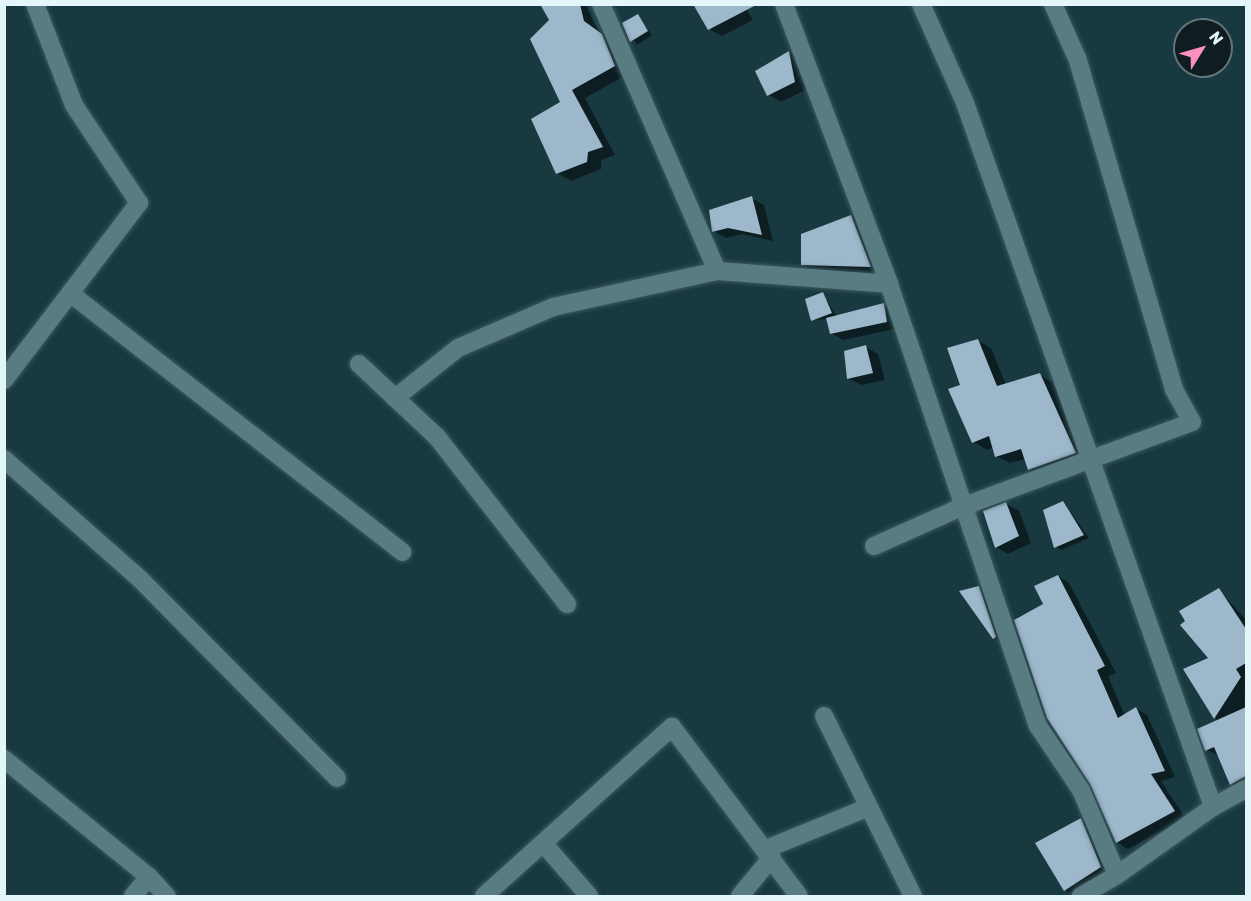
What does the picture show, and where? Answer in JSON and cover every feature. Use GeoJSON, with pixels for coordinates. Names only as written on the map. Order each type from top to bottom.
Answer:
{"type":"FeatureCollection","features":[{"type":"Feature","properties":{"kind":"street"},"geometry":{"type":"LineString","coordinates":[[4,380],[137,210],[140,197],[74,105],[35,4]]}},
{"type":"Feature","properties":{"kind":"street"},"geometry":{"type":"LineString","coordinates":[[623,4],[602,6],[717,271]]}},
{"type":"Feature","properties":{"kind":"street"},"geometry":{"type":"LineString","coordinates":[[784,4],[889,284],[1038,726],[1081,790],[1117,875]]}},
{"type":"Feature","properties":{"kind":"street"},"geometry":{"type":"LineString","coordinates":[[921,4],[965,103],[1213,807]]}},
{"type":"Feature","properties":{"kind":"street"},"geometry":{"type":"LineString","coordinates":[[874,546],[964,506],[1090,462],[1192,422],[1174,389],[1077,58],[1053,4]]}},
{"type":"Feature","properties":{"kind":"street"},"geometry":{"type":"LineString","coordinates":[[395,398],[458,348],[554,307],[717,271],[889,284]]}},
{"type":"Feature","properties":{"kind":"street"},"geometry":{"type":"LineString","coordinates":[[71,294],[402,552]]}},
{"type":"Feature","properties":{"kind":"street"},"geometry":{"type":"LineString","coordinates":[[359,364],[437,437],[567,604]]}},
{"type":"Feature","properties":{"kind":"street"},"geometry":{"type":"LineString","coordinates":[[4,459],[140,579],[337,778]]}},
{"type":"Feature","properties":{"kind":"street"},"geometry":{"type":"LineString","coordinates":[[824,716],[913,897]]}},
{"type":"Feature","properties":{"kind":"street"},"geometry":{"type":"LineString","coordinates":[[484,897],[672,727],[769,853],[799,897]]}},
{"type":"Feature","properties":{"kind":"street"},"geometry":{"type":"LineString","coordinates":[[4,759],[149,877],[167,897]]}},
{"type":"Feature","properties":{"kind":"street"},"geometry":{"type":"LineString","coordinates":[[1081,897],[1117,875],[1213,807],[1246,789]]}},
{"type":"Feature","properties":{"kind":"street"},"geometry":{"type":"LineString","coordinates":[[740,897],[769,853],[869,807]]}},
{"type":"Feature","properties":{"kind":"street"},"geometry":{"type":"LineString","coordinates":[[543,843],[589,897]]}},
{"type":"Feature","properties":{"kind":"street"},"geometry":{"type":"LineString","coordinates":[[133,897],[149,877]]}},
{"type":"Feature","properties":{"kind":"building"},"geometry":{"type":"Polygon","coordinates":[[[540,4],[580,4],[584,21],[602,34],[615,66],[572,90],[603,147],[588,152],[587,162],[556,174],[531,119],[560,102],[530,39],[549,20],[540,4]]]}},
{"type":"Feature","properties":{"kind":"building"},"geometry":{"type":"Polygon","coordinates":[[[693,4],[758,4],[708,30],[693,4]]]}},
{"type":"Feature","properties":{"kind":"building"},"geometry":{"type":"Polygon","coordinates":[[[638,14],[648,31],[630,42],[622,23],[638,14]]]}},
{"type":"Feature","properties":{"kind":"building"},"geometry":{"type":"Polygon","coordinates":[[[789,51],[795,82],[767,96],[755,71],[789,51]]]}},
{"type":"Feature","properties":{"kind":"building"},"geometry":{"type":"Polygon","coordinates":[[[752,196],[762,235],[728,228],[712,232],[709,210],[752,196]]]}},
{"type":"Feature","properties":{"kind":"building"},"geometry":{"type":"Polygon","coordinates":[[[851,215],[871,267],[801,265],[801,234],[851,215]]]}},
{"type":"Feature","properties":{"kind":"building"},"geometry":{"type":"Polygon","coordinates":[[[823,292],[832,313],[811,321],[805,299],[823,292]]]}},
{"type":"Feature","properties":{"kind":"building"},"geometry":{"type":"Polygon","coordinates":[[[884,303],[887,322],[830,334],[826,318],[884,303]]]}},
{"type":"Feature","properties":{"kind":"building"},"geometry":{"type":"Polygon","coordinates":[[[978,339],[997,386],[1040,373],[1076,453],[1028,470],[1021,449],[995,457],[989,436],[972,443],[948,389],[960,385],[947,348],[978,339]]]}},
{"type":"Feature","properties":{"kind":"building"},"geometry":{"type":"Polygon","coordinates":[[[866,345],[873,373],[847,379],[844,351],[866,345]]]}},
{"type":"Feature","properties":{"kind":"building"},"geometry":{"type":"Polygon","coordinates":[[[1063,501],[1084,535],[1054,548],[1043,510],[1063,501]]]}},
{"type":"Feature","properties":{"kind":"building"},"geometry":{"type":"Polygon","coordinates":[[[1006,502],[1019,536],[995,548],[983,511],[1006,502]]]}},
{"type":"Feature","properties":{"kind":"building"},"geometry":{"type":"Polygon","coordinates":[[[1058,575],[1105,666],[1097,670],[1118,718],[1136,707],[1165,771],[1151,774],[1175,811],[1116,843],[1090,784],[1047,718],[1014,620],[1043,604],[1034,586],[1058,575]]]}},
{"type":"Feature","properties":{"kind":"building"},"geometry":{"type":"Polygon","coordinates":[[[979,586],[996,637],[993,639],[959,591],[979,586]]]}},
{"type":"Feature","properties":{"kind":"building"},"geometry":{"type":"Polygon","coordinates":[[[1219,588],[1246,629],[1246,663],[1236,669],[1241,677],[1214,719],[1183,669],[1208,658],[1180,625],[1185,621],[1179,611],[1219,588]]]}},
{"type":"Feature","properties":{"kind":"building"},"geometry":{"type":"Polygon","coordinates":[[[1246,707],[1246,776],[1230,785],[1214,747],[1205,751],[1197,729],[1246,707]]]}},
{"type":"Feature","properties":{"kind":"building"},"geometry":{"type":"Polygon","coordinates":[[[1081,818],[1101,867],[1064,891],[1035,843],[1081,818]]]}}]}
